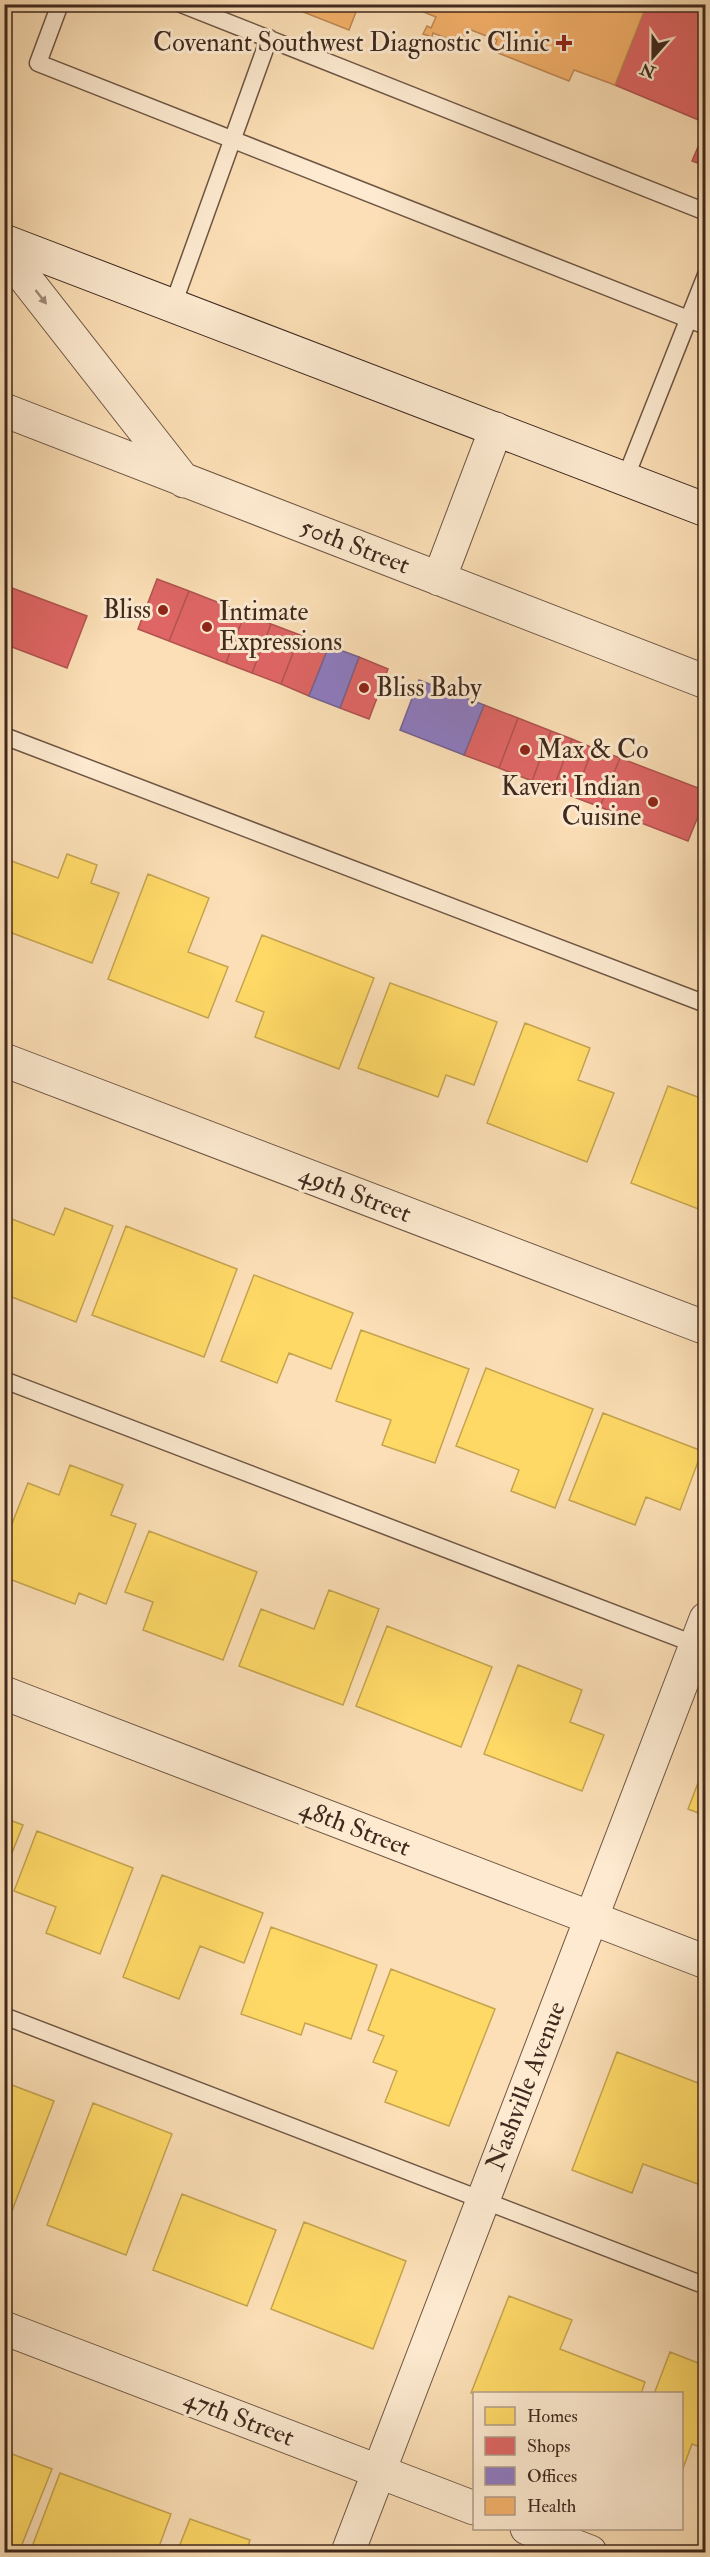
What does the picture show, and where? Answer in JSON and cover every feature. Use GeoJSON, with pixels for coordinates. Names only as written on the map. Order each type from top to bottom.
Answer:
{"type":"FeatureCollection","features":[{"type":"Feature","properties":{"kind":"street"},"geometry":{"type":"LineString","coordinates":[[4,241],[705,510]]}},
{"type":"Feature","properties":{"kind":"street"},"geometry":{"type":"LineString","coordinates":[[4,251],[185,482]]}},
{"type":"Feature","properties":{"kind":"street","name":"50th Street"},"geometry":{"type":"LineString","coordinates":[[4,410],[705,682]]}},
{"type":"Feature","properties":{"kind":"street"},"geometry":{"type":"LineString","coordinates":[[439,579],[496,429]]}},
{"type":"Feature","properties":{"kind":"street","name":"49th Street"},"geometry":{"type":"LineString","coordinates":[[4,1060],[705,1328]]}},
{"type":"Feature","properties":{"kind":"street","name":"Nashville Avenue"},"geometry":{"type":"LineString","coordinates":[[348,2553],[591,1918],[702,1638]]}},
{"type":"Feature","properties":{"kind":"street","name":"48th Street"},"geometry":{"type":"LineString","coordinates":[[4,1693],[705,1962]]}},
{"type":"Feature","properties":{"kind":"street","name":"47th Street"},"geometry":{"type":"LineString","coordinates":[[4,2328],[473,2508]]}},
{"type":"Feature","properties":{"kind":"street"},"geometry":{"type":"LineString","coordinates":[[530,2530],[590,2553]]}},
{"type":"Feature","properties":{"kind":"lane"},"geometry":{"type":"LineString","coordinates":[[60,4],[38,63],[705,326]]}},
{"type":"Feature","properties":{"kind":"lane"},"geometry":{"type":"LineString","coordinates":[[181,4],[705,212]]}},
{"type":"Feature","properties":{"kind":"lane"},"geometry":{"type":"LineString","coordinates":[[173,305],[269,38]]}},
{"type":"Feature","properties":{"kind":"lane"},"geometry":{"type":"LineString","coordinates":[[625,479],[705,275]]}},
{"type":"Feature","properties":{"kind":"lane"},"geometry":{"type":"LineString","coordinates":[[4,736],[705,1004]]}},
{"type":"Feature","properties":{"kind":"lane"},"geometry":{"type":"LineString","coordinates":[[4,1380],[702,1638]]}},
{"type":"Feature","properties":{"kind":"lane"},"geometry":{"type":"LineString","coordinates":[[4,2016],[705,2286]]}},
{"type":"Feature","properties":{"kind":"building: Homes"},"geometry":{"type":"Polygon","coordinates":[[[67,854],[97,865],[91,883],[119,893],[92,963],[4,930],[6,859],[58,878],[67,854]]]}},
{"type":"Feature","properties":{"kind":"building: Homes"},"geometry":{"type":"Polygon","coordinates":[[[148,874],[209,898],[188,952],[228,967],[208,1018],[108,979],[148,874]]]}},
{"type":"Feature","properties":{"kind":"building: Homes"},"geometry":{"type":"Polygon","coordinates":[[[262,935],[374,978],[339,1069],[255,1037],[264,1012],[236,1001],[262,935]]]}},
{"type":"Feature","properties":{"kind":"building: Homes"},"geometry":{"type":"Polygon","coordinates":[[[390,983],[497,1022],[474,1085],[446,1075],[438,1097],[358,1068],[390,983]]]}},
{"type":"Feature","properties":{"kind":"building: Homes"},"geometry":{"type":"Polygon","coordinates":[[[525,1023],[590,1048],[578,1080],[614,1093],[587,1162],[487,1123],[525,1023]]]}},
{"type":"Feature","properties":{"kind":"building: Homes"},"geometry":{"type":"Polygon","coordinates":[[[668,1086],[706,1100],[706,1212],[631,1183],[668,1086]]]}},
{"type":"Feature","properties":{"kind":"building: Homes"},"geometry":{"type":"Polygon","coordinates":[[[65,1208],[113,1226],[76,1322],[4,1294],[4,1216],[54,1235],[65,1208]]]}},
{"type":"Feature","properties":{"kind":"building: Homes"},"geometry":{"type":"Polygon","coordinates":[[[126,1226],[237,1269],[204,1357],[92,1315],[126,1226]]]}},
{"type":"Feature","properties":{"kind":"building: Homes"},"geometry":{"type":"Polygon","coordinates":[[[254,1275],[353,1313],[331,1369],[289,1353],[277,1383],[221,1361],[254,1275]]]}},
{"type":"Feature","properties":{"kind":"building: Homes"},"geometry":{"type":"Polygon","coordinates":[[[361,1330],[469,1369],[435,1463],[382,1445],[391,1420],[336,1401],[361,1330]]]}},
{"type":"Feature","properties":{"kind":"building: Homes"},"geometry":{"type":"Polygon","coordinates":[[[486,1368],[593,1409],[555,1508],[511,1491],[519,1470],[456,1446],[486,1368]]]}},
{"type":"Feature","properties":{"kind":"building: Homes"},"geometry":{"type":"Polygon","coordinates":[[[603,1413],[702,1451],[680,1510],[646,1497],[635,1525],[569,1500],[603,1413]]]}},
{"type":"Feature","properties":{"kind":"building: Homes"},"geometry":{"type":"Polygon","coordinates":[[[70,1465],[123,1485],[111,1515],[136,1524],[106,1604],[79,1593],[75,1604],[4,1577],[4,1544],[28,1483],[59,1495],[70,1465]]]}},
{"type":"Feature","properties":{"kind":"building: Homes"},"geometry":{"type":"Polygon","coordinates":[[[149,1531],[257,1572],[223,1660],[143,1630],[153,1602],[125,1592],[149,1531]]]}},
{"type":"Feature","properties":{"kind":"building: Homes"},"geometry":{"type":"Polygon","coordinates":[[[329,1590],[379,1609],[343,1705],[239,1666],[261,1609],[314,1629],[329,1590]]]}},
{"type":"Feature","properties":{"kind":"building: Homes"},"geometry":{"type":"Polygon","coordinates":[[[387,1626],[492,1667],[461,1747],[356,1706],[387,1626]]]}},
{"type":"Feature","properties":{"kind":"building: Homes"},"geometry":{"type":"Polygon","coordinates":[[[518,1665],[582,1690],[570,1722],[604,1735],[582,1791],[484,1754],[518,1665]]]}},
{"type":"Feature","properties":{"kind":"building: Homes"},"geometry":{"type":"Polygon","coordinates":[[[703,1770],[706,1771],[706,1816],[688,1809],[703,1770]]]}},
{"type":"Feature","properties":{"kind":"building: Homes"},"geometry":{"type":"Polygon","coordinates":[[[4,1818],[23,1825],[4,1873],[4,1818]]]}},
{"type":"Feature","properties":{"kind":"building: Homes"},"geometry":{"type":"Polygon","coordinates":[[[37,1831],[133,1868],[100,1954],[46,1933],[56,1907],[14,1891],[37,1831]]]}},
{"type":"Feature","properties":{"kind":"building: Homes"},"geometry":{"type":"Polygon","coordinates":[[[162,1875],[263,1913],[244,1963],[200,1946],[179,1999],[123,1977],[162,1875]]]}},
{"type":"Feature","properties":{"kind":"building: Homes"},"geometry":{"type":"Polygon","coordinates":[[[271,1927],[377,1965],[351,2039],[305,2023],[301,2035],[241,2014],[271,1927]]]}},
{"type":"Feature","properties":{"kind":"building: Homes"},"geometry":{"type":"Polygon","coordinates":[[[391,1969],[495,2009],[449,2126],[385,2102],[397,2071],[373,2062],[384,2036],[368,2030],[391,1969]]]}},
{"type":"Feature","properties":{"kind":"building: Homes"},"geometry":{"type":"Polygon","coordinates":[[[617,2052],[706,2086],[706,2187],[643,2164],[632,2193],[572,2170],[617,2052]]]}},
{"type":"Feature","properties":{"kind":"building: Homes"},"geometry":{"type":"Polygon","coordinates":[[[4,2082],[54,2101],[10,2216],[4,2214],[4,2082]]]}},
{"type":"Feature","properties":{"kind":"building: Homes"},"geometry":{"type":"Polygon","coordinates":[[[93,2103],[172,2134],[126,2255],[47,2225],[93,2103]]]}},
{"type":"Feature","properties":{"kind":"building: Homes"},"geometry":{"type":"Polygon","coordinates":[[[182,2194],[276,2230],[247,2306],[153,2270],[182,2194]]]}},
{"type":"Feature","properties":{"kind":"building: Homes"},"geometry":{"type":"Polygon","coordinates":[[[304,2222],[406,2261],[373,2349],[271,2309],[304,2222]]]}},
{"type":"Feature","properties":{"kind":"building: Homes"},"geometry":{"type":"Polygon","coordinates":[[[509,2296],[572,2320],[560,2349],[645,2382],[642,2392],[471,2393],[509,2296]]]}},
{"type":"Feature","properties":{"kind":"building: Homes"},"geometry":{"type":"Polygon","coordinates":[[[670,2352],[706,2366],[706,2449],[692,2444],[683,2468],[683,2392],[655,2392],[670,2352]]]}},
{"type":"Feature","properties":{"kind":"building: Homes"},"geometry":{"type":"Polygon","coordinates":[[[4,2451],[52,2469],[19,2552],[4,2552],[4,2451]]]}},
{"type":"Feature","properties":{"kind":"building: Homes"},"geometry":{"type":"Polygon","coordinates":[[[60,2473],[171,2514],[157,2552],[30,2552],[60,2473]]]}},
{"type":"Feature","properties":{"kind":"building: Homes"},"geometry":{"type":"Polygon","coordinates":[[[190,2519],[250,2540],[246,2552],[177,2552],[190,2519]]]}},
{"type":"Feature","properties":{"kind":"building: Shops"},"geometry":{"type":"Polygon","coordinates":[[[647,4],[706,4],[706,123],[615,85],[647,4]]]}},
{"type":"Feature","properties":{"kind":"building: Shops"},"geometry":{"type":"Polygon","coordinates":[[[706,128],[706,166],[692,161],[706,128]]]}},
{"type":"Feature","properties":{"kind":"building: Shops","name":"Bliss"},"geometry":{"type":"Polygon","coordinates":[[[157,579],[189,591],[169,641],[138,629],[157,579]]]}},
{"type":"Feature","properties":{"kind":"building: Shops"},"geometry":{"type":"Polygon","coordinates":[[[4,585],[87,616],[67,668],[4,644],[4,585]]]}},
{"type":"Feature","properties":{"kind":"building: Shops","name":"Intimate Expressions"},"geometry":{"type":"Polygon","coordinates":[[[189,591],[245,613],[226,663],[169,641],[189,591]]]}},
{"type":"Feature","properties":{"kind":"building: Shops"},"geometry":{"type":"Polygon","coordinates":[[[245,613],[271,624],[252,673],[226,663],[245,613]]]}},
{"type":"Feature","properties":{"kind":"building: Shops"},"geometry":{"type":"Polygon","coordinates":[[[271,624],[300,635],[281,684],[252,673],[271,624]]]}},
{"type":"Feature","properties":{"kind":"building: Shops"},"geometry":{"type":"Polygon","coordinates":[[[300,635],[329,646],[309,696],[281,684],[300,635]]]}},
{"type":"Feature","properties":{"kind":"building: Shops","name":"Bliss Baby"},"geometry":{"type":"Polygon","coordinates":[[[359,657],[388,669],[369,719],[340,708],[359,657]]]}},
{"type":"Feature","properties":{"kind":"building: Shops"},"geometry":{"type":"Polygon","coordinates":[[[484,705],[518,718],[499,768],[464,755],[484,705]]]}},
{"type":"Feature","properties":{"kind":"building: Shops","name":"Max & Co"},"geometry":{"type":"Polygon","coordinates":[[[518,718],[551,731],[532,781],[499,768],[518,718]]]}},
{"type":"Feature","properties":{"kind":"building: Shops"},"geometry":{"type":"Polygon","coordinates":[[[551,731],[572,739],[553,789],[532,781],[551,731]]]}},
{"type":"Feature","properties":{"kind":"building: Shops"},"geometry":{"type":"Polygon","coordinates":[[[572,739],[593,748],[574,797],[553,789],[572,739]]]}},
{"type":"Feature","properties":{"kind":"building: Shops"},"geometry":{"type":"Polygon","coordinates":[[[593,748],[620,758],[600,807],[574,797],[593,748]]]}},
{"type":"Feature","properties":{"kind":"building: Shops","name":"Kaveri Indian Cuisine"},"geometry":{"type":"Polygon","coordinates":[[[620,758],[706,791],[706,797],[688,841],[600,807],[620,758]]]}},
{"type":"Feature","properties":{"kind":"building: Offices"},"geometry":{"type":"Polygon","coordinates":[[[329,646],[359,657],[340,708],[309,696],[329,646]]]}},
{"type":"Feature","properties":{"kind":"building: Offices"},"geometry":{"type":"Polygon","coordinates":[[[419,680],[484,705],[464,755],[400,730],[419,680]]]}},
{"type":"Feature","properties":{"kind":"building: Health","name":"Covenant Southwest Diagnostic Clinic"},"geometry":{"type":"Polygon","coordinates":[[[283,4],[359,4],[349,30],[283,4]]]}},
{"type":"Feature","properties":{"kind":"building: Health","name":"Covenant Southwest Diagnostic Clinic"},"geometry":{"type":"Polygon","coordinates":[[[404,4],[647,4],[615,85],[574,70],[569,81],[493,51],[497,40],[471,30],[465,45],[433,33],[432,37],[423,34],[427,26],[431,28],[436,17],[404,4]]]}},
{"type":"Feature","properties":{"kind":"place","name":"Covenant Southwest Diagnostic Clinic"},"geometry":{"type":"Point","coordinates":[564,43]}},
{"type":"Feature","properties":{"kind":"place","name":"Bliss"},"geometry":{"type":"Point","coordinates":[163,610]}},
{"type":"Feature","properties":{"kind":"place","name":"Intimate Expressions"},"geometry":{"type":"Point","coordinates":[207,627]}},
{"type":"Feature","properties":{"kind":"place","name":"Bliss Baby"},"geometry":{"type":"Point","coordinates":[364,688]}},
{"type":"Feature","properties":{"kind":"place","name":"Max & Co"},"geometry":{"type":"Point","coordinates":[525,750]}},
{"type":"Feature","properties":{"kind":"place","name":"Kaveri Indian Cuisine"},"geometry":{"type":"Point","coordinates":[653,802]}}]}
